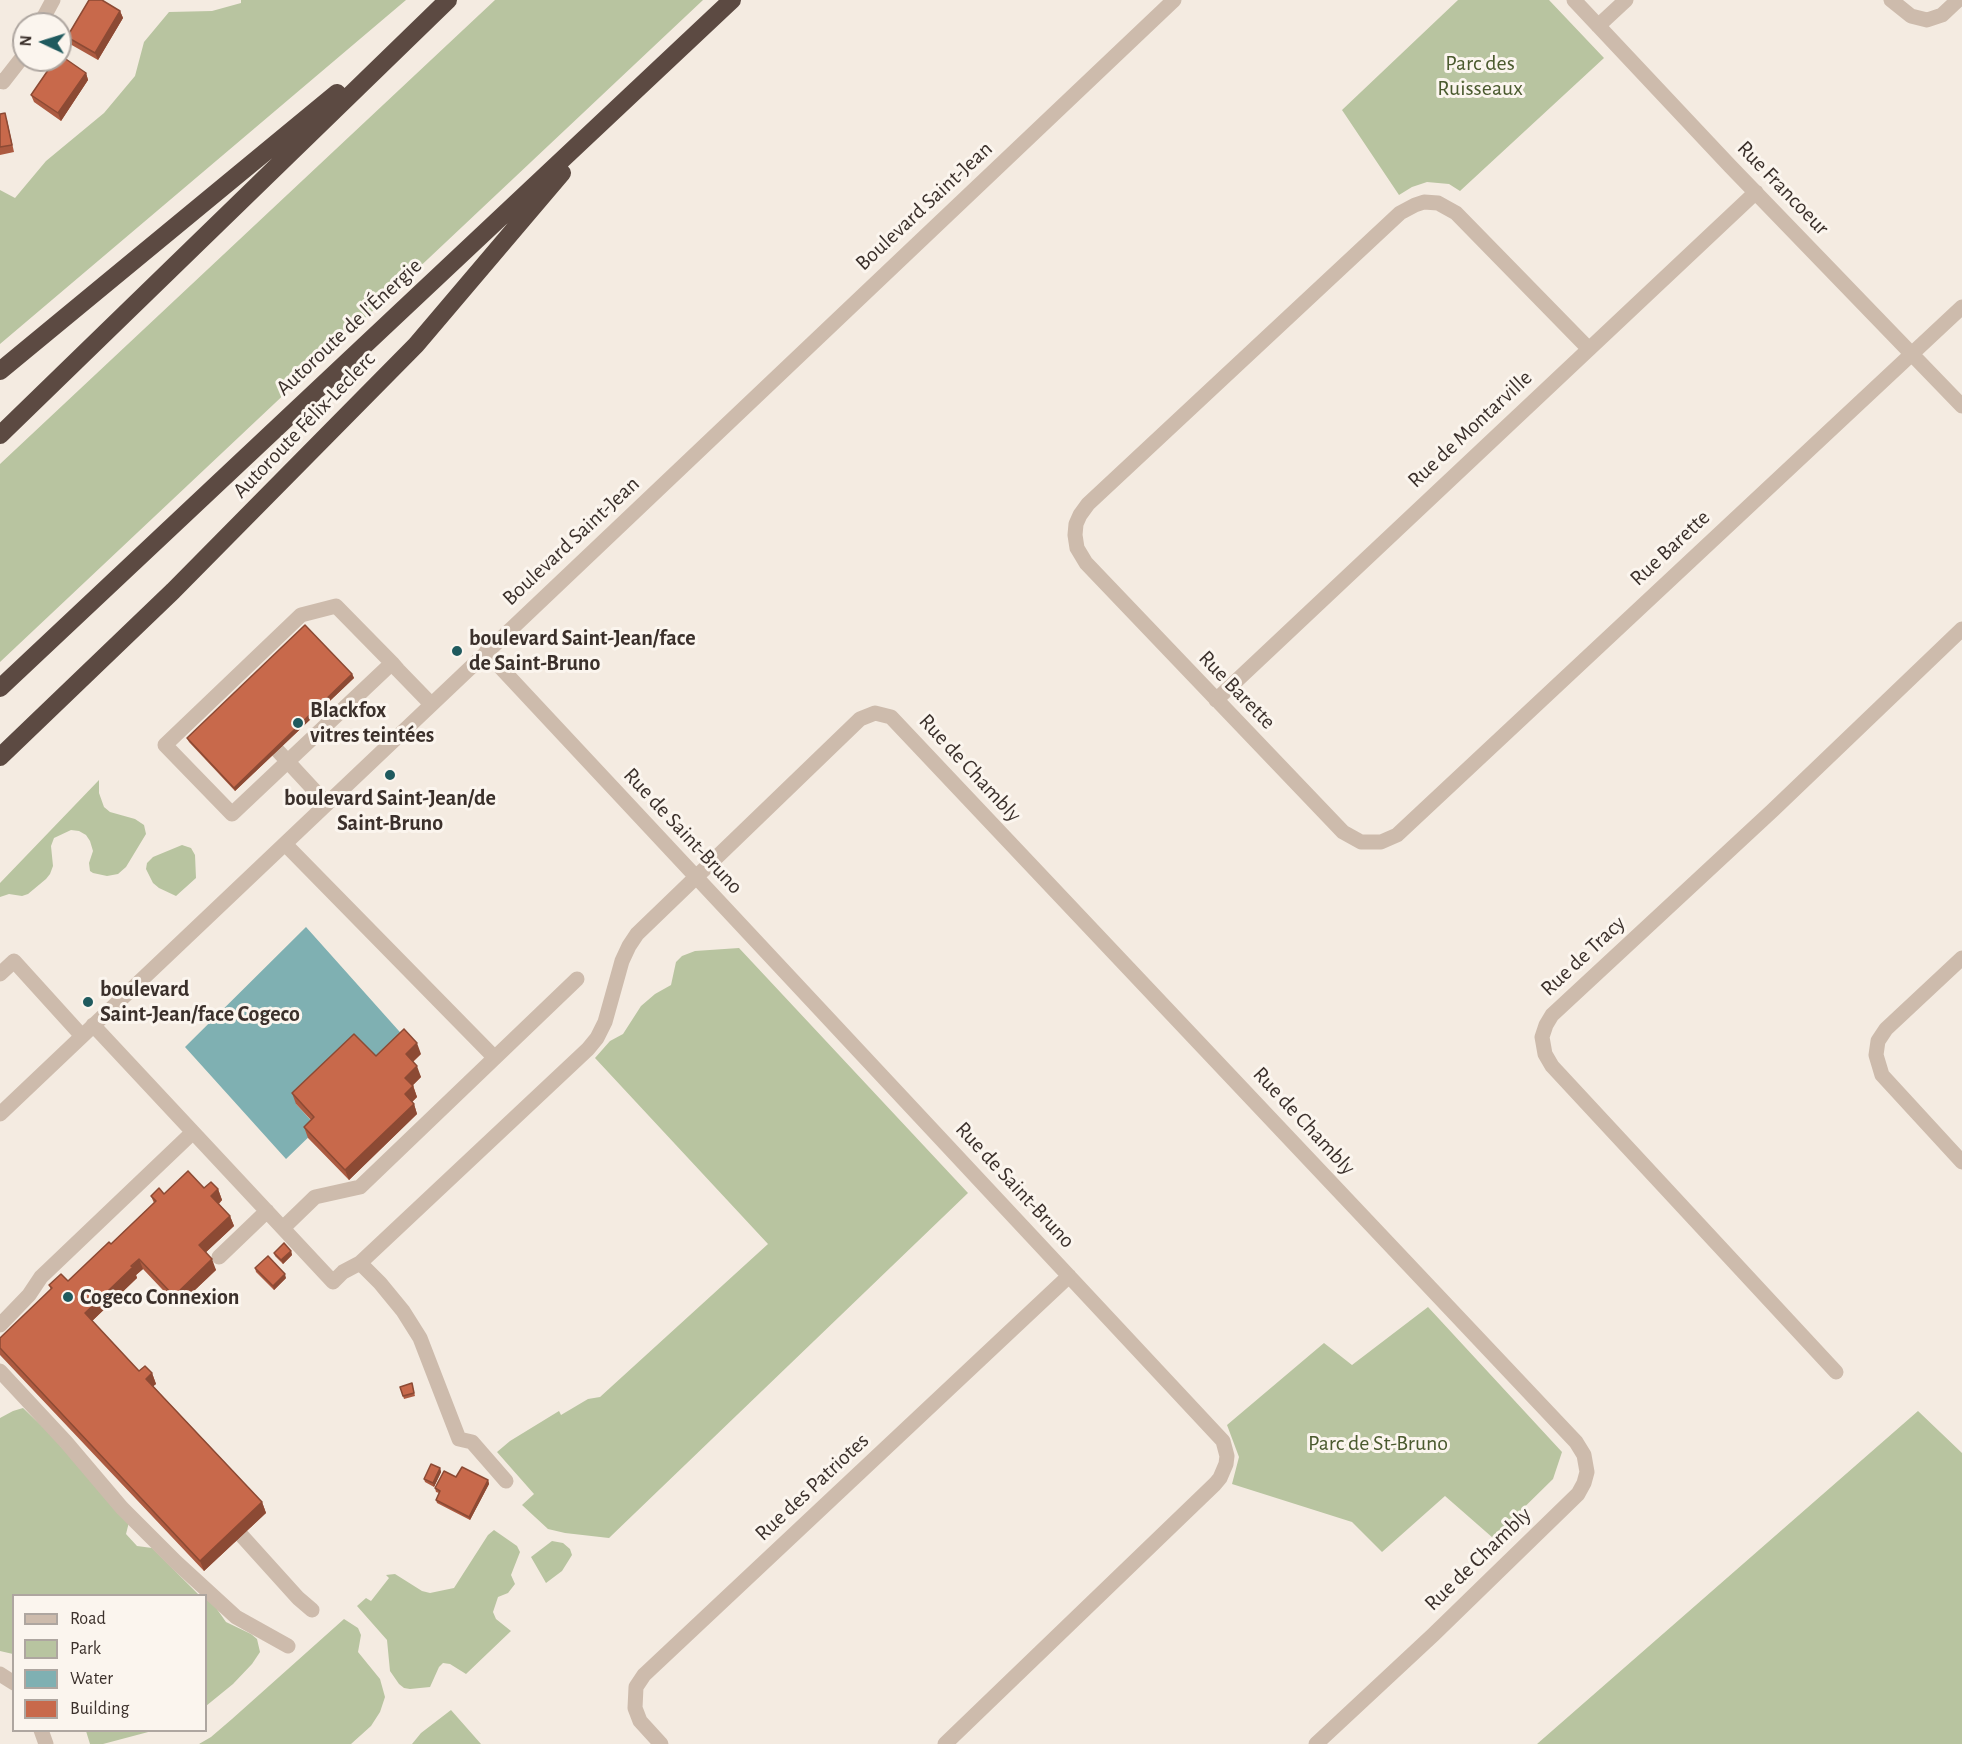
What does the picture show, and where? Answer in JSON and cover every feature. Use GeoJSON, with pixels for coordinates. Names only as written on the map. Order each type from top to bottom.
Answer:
{"type":"FeatureCollection","features":[{"type":"Feature","properties":{"kind":"highway"},"geometry":{"type":"LineString","coordinates":[[0,435],[448,0]]}},
{"type":"Feature","properties":{"kind":"highway","name":"Autoroute de l'Énergie"},"geometry":{"type":"LineString","coordinates":[[0,688],[732,0]]}},
{"type":"Feature","properties":{"kind":"highway"},"geometry":{"type":"LineString","coordinates":[[0,371],[434,14]]}},
{"type":"Feature","properties":{"kind":"highway","name":"Autoroute Félix-Leclerc"},"geometry":{"type":"LineString","coordinates":[[0,757],[189,575],[416,345],[621,105]]}},
{"type":"Feature","properties":{"kind":"street","name":"Boulevard Saint-Jean"},"geometry":{"type":"LineString","coordinates":[[0,1114],[1174,0]]}},
{"type":"Feature","properties":{"kind":"street","name":"Rue Francoeur"},"geometry":{"type":"LineString","coordinates":[[1574,0],[1962,406]]}},
{"type":"Feature","properties":{"kind":"street"},"geometry":{"type":"LineString","coordinates":[[1598,26],[1626,0]]}},
{"type":"Feature","properties":{"kind":"street"},"geometry":{"type":"LineString","coordinates":[[1891,0],[1911,16],[1927,20],[1942,15],[1958,0]]}},
{"type":"Feature","properties":{"kind":"street"},"geometry":{"type":"LineString","coordinates":[[0,81],[3,81],[12,70]]}},
{"type":"Feature","properties":{"kind":"street","name":"Rue de Montarville"},"geometry":{"type":"LineString","coordinates":[[1216,700],[1756,192]]}},
{"type":"Feature","properties":{"kind":"street","name":"Rue Barette"},"geometry":{"type":"LineString","coordinates":[[1588,348],[1456,213],[1438,203],[1425,202],[1415,205],[1400,213],[1088,504],[1080,515],[1075,531],[1077,548],[1082,557],[1216,700],[1348,836],[1367,843],[1378,843],[1391,838],[1962,307]]}},
{"type":"Feature","properties":{"kind":"street"},"geometry":{"type":"LineString","coordinates":[[392,663],[283,756],[263,775],[232,814],[165,745],[207,714],[226,696],[301,615],[336,606],[392,663],[431,704]]}},
{"type":"Feature","properties":{"kind":"street","name":"Rue de Tracy"},"geometry":{"type":"LineString","coordinates":[[1836,1372],[1552,1066],[1545,1054],[1542,1037],[1545,1025],[1552,1015],[1765,818],[1962,629]]}},
{"type":"Feature","properties":{"kind":"street","name":"Rue de Saint-Bruno"},"geometry":{"type":"LineString","coordinates":[[486,652],[1218,1434],[1225,1448],[1226,1464],[1215,1484],[945,1744]]}},
{"type":"Feature","properties":{"kind":"street","name":"Rue de Chambly"},"geometry":{"type":"LineString","coordinates":[[283,1228],[333,1282],[343,1272],[360,1263],[588,1049],[605,1023],[622,961],[638,934],[860,719],[875,713],[891,717],[1579,1445],[1584,1455],[1587,1472],[1578,1494],[1433,1635],[1316,1744]]}},
{"type":"Feature","properties":{"kind":"street"},"geometry":{"type":"LineString","coordinates":[[283,756],[327,804]]}},
{"type":"Feature","properties":{"kind":"street"},"geometry":{"type":"LineString","coordinates":[[285,844],[494,1057]]}},
{"type":"Feature","properties":{"kind":"street"},"geometry":{"type":"LineString","coordinates":[[1962,958],[1886,1029],[1878,1041],[1876,1055],[1882,1076],[1962,1161]]}},
{"type":"Feature","properties":{"kind":"street"},"geometry":{"type":"LineString","coordinates":[[0,974],[14,961],[192,1133],[283,1228],[315,1197],[360,1187],[577,979]]}},
{"type":"Feature","properties":{"kind":"street"},"geometry":{"type":"LineString","coordinates":[[0,1325],[28,1295],[41,1277],[192,1133]]}},
{"type":"Feature","properties":{"kind":"street"},"geometry":{"type":"LineString","coordinates":[[219,1257],[267,1211]]}},
{"type":"Feature","properties":{"kind":"street"},"geometry":{"type":"LineString","coordinates":[[360,1263],[403,1311],[420,1338],[459,1439],[472,1442],[506,1481]]}},
{"type":"Feature","properties":{"kind":"street","name":"Rue des Patriotes"},"geometry":{"type":"LineString","coordinates":[[661,1744],[640,1721],[635,1708],[636,1687],[644,1675],[1069,1276]]}},
{"type":"Feature","properties":{"kind":"street"},"geometry":{"type":"LineString","coordinates":[[0,1371],[72,1449],[122,1508],[176,1562],[236,1617],[288,1646]]}},
{"type":"Feature","properties":{"kind":"street"},"geometry":{"type":"LineString","coordinates":[[242,1536],[298,1598],[312,1610]]}},
{"type":"Feature","properties":{"kind":"green space"},"geometry":{"type":"Polygon","coordinates":[[[241,0],[406,0],[0,344],[0,190],[15,198],[46,161],[104,113],[135,76],[144,42],[169,12],[212,11],[241,3],[241,0]]]}},
{"type":"Feature","properties":{"kind":"green space"},"geometry":{"type":"Polygon","coordinates":[[[495,0],[703,0],[0,662],[0,464],[495,0]]]}},
{"type":"Feature","properties":{"kind":"green space","name":"Parc des Ruisseaux"},"geometry":{"type":"Polygon","coordinates":[[[1458,0],[1549,0],[1604,58],[1460,191],[1449,184],[1427,182],[1399,195],[1342,110],[1458,0]]]}},
{"type":"Feature","properties":{"kind":"green space"},"geometry":{"type":"Polygon","coordinates":[[[99,780],[99,793],[104,807],[110,812],[135,819],[144,825],[146,834],[126,867],[118,874],[107,876],[90,871],[89,863],[93,851],[90,841],[86,835],[71,830],[54,838],[51,846],[53,866],[46,879],[28,894],[22,896],[9,894],[0,897],[0,883],[99,780]]]}},
{"type":"Feature","properties":{"kind":"green space"},"geometry":{"type":"Polygon","coordinates":[[[182,845],[191,848],[195,855],[196,878],[176,896],[153,883],[146,869],[147,863],[153,857],[182,845]]]}},
{"type":"Feature","properties":{"kind":"green space"},"geometry":{"type":"Polygon","coordinates":[[[739,948],[968,1193],[609,1538],[548,1529],[522,1505],[534,1494],[497,1452],[510,1441],[559,1411],[561,1415],[588,1399],[600,1397],[768,1244],[595,1058],[610,1041],[623,1034],[641,1006],[655,994],[671,985],[676,962],[682,956],[695,951],[739,948]]]}},
{"type":"Feature","properties":{"kind":"green space","name":"Parc de St-Bruno"},"geometry":{"type":"Polygon","coordinates":[[[1428,1307],[1562,1452],[1553,1479],[1493,1538],[1445,1496],[1382,1552],[1352,1522],[1232,1484],[1239,1457],[1227,1425],[1324,1343],[1352,1365],[1428,1307]]]}},
{"type":"Feature","properties":{"kind":"green space"},"geometry":{"type":"Polygon","coordinates":[[[23,1408],[47,1431],[129,1522],[126,1534],[137,1546],[152,1548],[198,1594],[12,1594],[12,1654],[0,1651],[0,1418],[23,1408]]]}},
{"type":"Feature","properties":{"kind":"green space"},"geometry":{"type":"Polygon","coordinates":[[[1918,1411],[1962,1453],[1962,1744],[1537,1744],[1918,1411]]]}},
{"type":"Feature","properties":{"kind":"green space"},"geometry":{"type":"Polygon","coordinates":[[[494,1530],[517,1546],[520,1552],[511,1575],[515,1584],[508,1593],[498,1597],[493,1612],[496,1619],[511,1631],[466,1674],[450,1664],[443,1663],[430,1687],[404,1688],[390,1671],[387,1640],[357,1606],[366,1598],[371,1601],[389,1578],[386,1575],[395,1574],[422,1591],[430,1593],[454,1588],[488,1535],[494,1530]]]}},
{"type":"Feature","properties":{"kind":"green space"},"geometry":{"type":"Polygon","coordinates":[[[552,1541],[563,1543],[570,1549],[572,1555],[562,1571],[546,1583],[531,1557],[552,1541]]]}},
{"type":"Feature","properties":{"kind":"green space"},"geometry":{"type":"Polygon","coordinates":[[[207,1600],[214,1605],[226,1622],[257,1639],[260,1652],[233,1684],[207,1705],[207,1600]]]}},
{"type":"Feature","properties":{"kind":"green space"},"geometry":{"type":"Polygon","coordinates":[[[344,1619],[358,1628],[361,1635],[358,1652],[380,1679],[385,1697],[380,1712],[371,1726],[351,1744],[199,1744],[232,1719],[344,1619]]]}},
{"type":"Feature","properties":{"kind":"green space"},"geometry":{"type":"Polygon","coordinates":[[[451,1710],[481,1744],[412,1744],[421,1733],[451,1710]]]}},
{"type":"Feature","properties":{"kind":"green space"},"geometry":{"type":"Polygon","coordinates":[[[87,1732],[148,1732],[103,1744],[90,1744],[87,1732]]]}},
{"type":"Feature","properties":{"kind":"water"},"geometry":{"type":"Polygon","coordinates":[[[306,927],[407,1040],[296,1104],[318,1128],[286,1159],[185,1047],[306,927]]]}},
{"type":"Feature","properties":{"kind":"building"},"geometry":{"type":"Polygon","coordinates":[[[89,0],[102,0],[120,11],[95,53],[72,40],[72,29],[89,0]]]}},
{"type":"Feature","properties":{"kind":"building"},"geometry":{"type":"Polygon","coordinates":[[[72,63],[86,73],[58,113],[31,95],[47,72],[72,72],[72,63]]]}},
{"type":"Feature","properties":{"kind":"building"},"geometry":{"type":"Polygon","coordinates":[[[5,113],[12,145],[0,147],[0,114],[5,113]]]}},
{"type":"Feature","properties":{"kind":"building"},"geometry":{"type":"Polygon","coordinates":[[[305,625],[352,674],[234,788],[187,738],[305,625]]]}},
{"type":"Feature","properties":{"kind":"building"},"geometry":{"type":"Polygon","coordinates":[[[404,1029],[417,1043],[406,1054],[417,1066],[405,1078],[413,1086],[405,1094],[414,1104],[345,1170],[304,1127],[314,1117],[292,1093],[354,1034],[376,1056],[404,1029]]]}},
{"type":"Feature","properties":{"kind":"building"},"geometry":{"type":"Polygon","coordinates":[[[188,1171],[204,1188],[211,1182],[218,1189],[211,1196],[230,1216],[199,1245],[212,1259],[174,1296],[139,1259],[85,1313],[139,1371],[145,1366],[152,1373],[146,1379],[262,1502],[200,1561],[0,1348],[0,1338],[52,1288],[49,1285],[61,1274],[68,1281],[156,1201],[151,1196],[159,1188],[164,1194],[188,1171]]]}},
{"type":"Feature","properties":{"kind":"building"},"geometry":{"type":"Polygon","coordinates":[[[284,1243],[291,1251],[281,1260],[274,1253],[284,1243]]]}},
{"type":"Feature","properties":{"kind":"building"},"geometry":{"type":"Polygon","coordinates":[[[268,1256],[285,1274],[273,1286],[255,1268],[268,1256]]]}},
{"type":"Feature","properties":{"kind":"building"},"geometry":{"type":"Polygon","coordinates":[[[412,1383],[414,1393],[403,1396],[400,1387],[412,1383]]]}},
{"type":"Feature","properties":{"kind":"building"},"geometry":{"type":"Polygon","coordinates":[[[431,1464],[440,1468],[433,1483],[424,1479],[431,1464]]]}},
{"type":"Feature","properties":{"kind":"building"},"geometry":{"type":"Polygon","coordinates":[[[462,1467],[488,1480],[469,1517],[436,1500],[440,1491],[435,1488],[444,1471],[456,1477],[462,1467]]]}},
{"type":"Feature","properties":{"kind":"place","name":"boulevard Saint-Jean/face de Saint-Bruno"},"geometry":{"type":"Point","coordinates":[457,651]}},
{"type":"Feature","properties":{"kind":"place","name":"Blackfox vitres teintées"},"geometry":{"type":"Point","coordinates":[298,723]}},
{"type":"Feature","properties":{"kind":"place","name":"boulevard Saint-Jean/de Saint-Bruno"},"geometry":{"type":"Point","coordinates":[390,775]}},
{"type":"Feature","properties":{"kind":"place","name":"boulevard Saint-Jean/face Cogeco"},"geometry":{"type":"Point","coordinates":[88,1002]}},
{"type":"Feature","properties":{"kind":"place","name":"Cogeco Connexion"},"geometry":{"type":"Point","coordinates":[68,1297]}}]}
